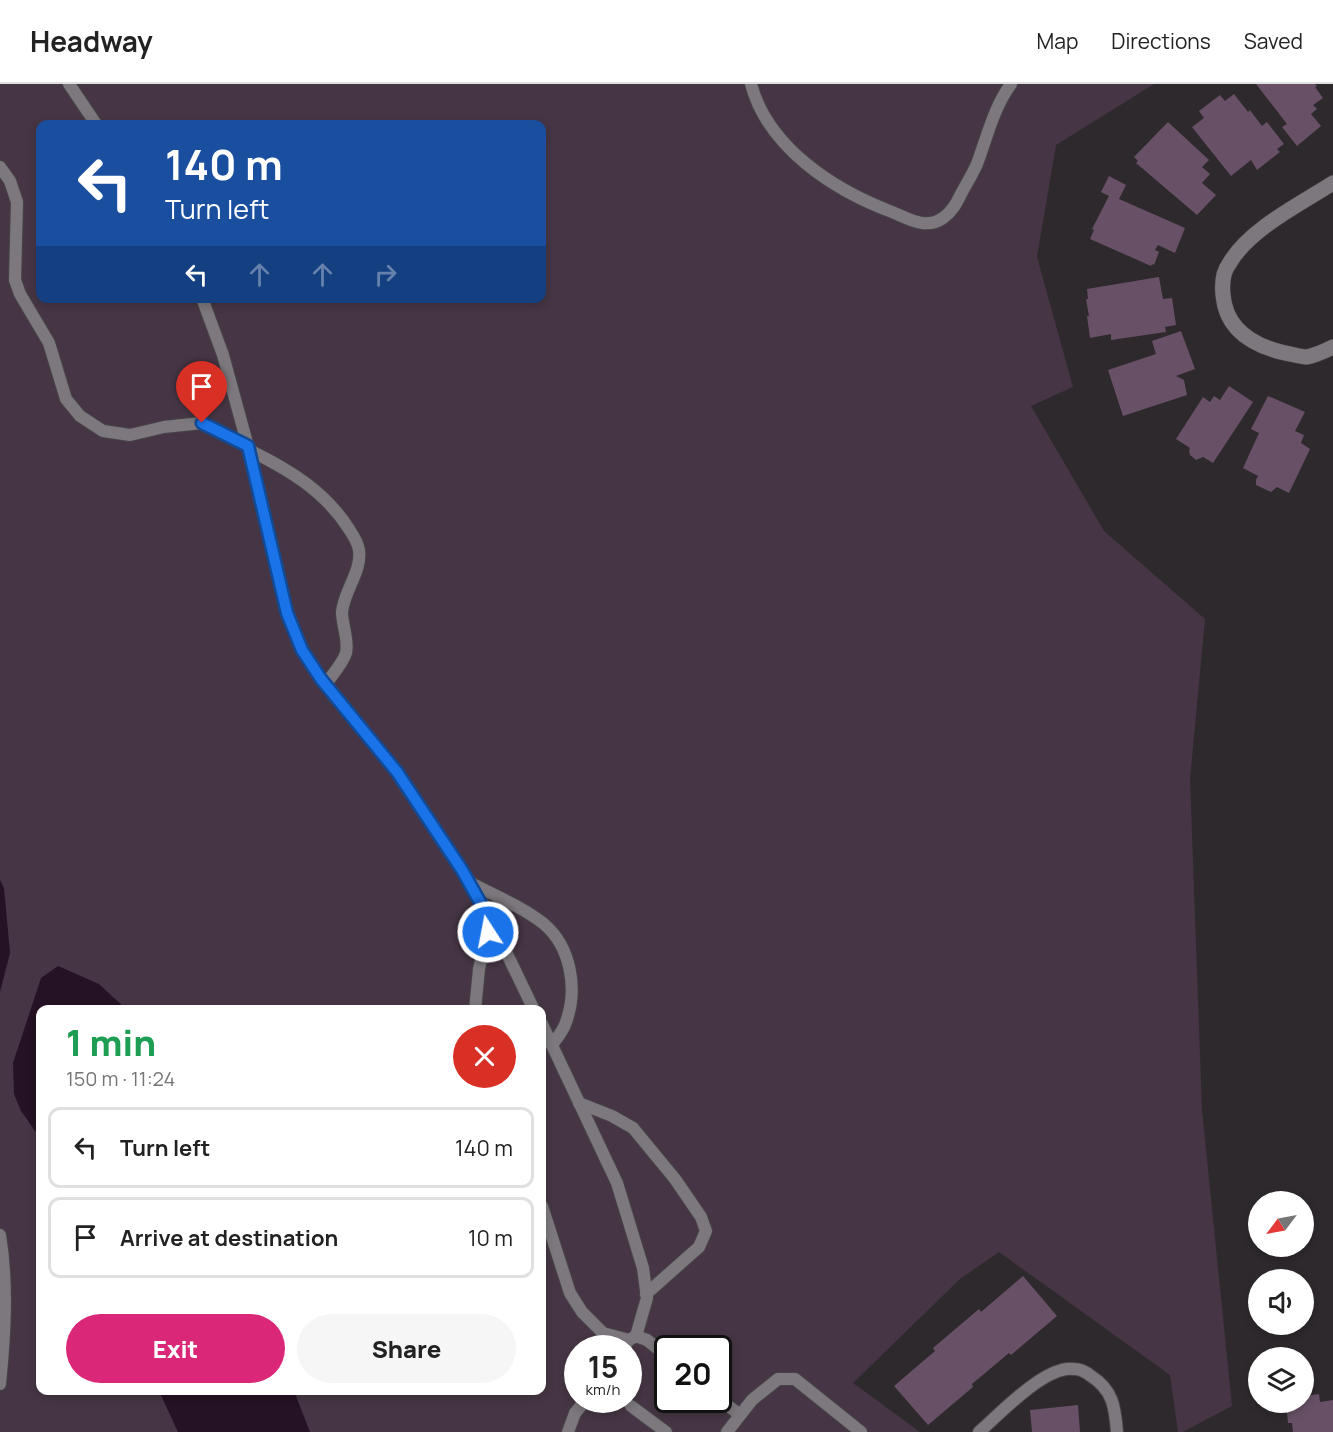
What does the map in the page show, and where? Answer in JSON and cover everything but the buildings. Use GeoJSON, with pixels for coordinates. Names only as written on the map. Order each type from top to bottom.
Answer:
{"type":"FeatureCollection","features":[{"type":"Feature","properties":{"kind":"street"},"geometry":{"type":"LineString","coordinates":[[1333,183],[1250,237],[1228,264],[1223,289],[1224,301],[1234,325],[1254,343],[1266,349],[1305,357],[1317,355],[1333,347]]}},
{"type":"Feature","properties":{"kind":"lane"},"geometry":{"type":"LineString","coordinates":[[69,84],[93,120]]}},
{"type":"Feature","properties":{"kind":"lane"},"geometry":{"type":"LineString","coordinates":[[751,84],[753,93],[770,123],[785,144],[824,178],[861,200],[921,224],[935,223],[945,217],[955,206],[976,166],[1003,95],[1011,84]]}},
{"type":"Feature","properties":{"kind":"lane"},"geometry":{"type":"LineString","coordinates":[[0,167],[10,181],[17,202],[15,280],[20,294],[49,343],[66,399],[80,416],[103,431],[130,435],[164,427],[202,423],[284,467],[313,488],[340,514],[359,549],[358,568],[342,612],[346,654],[326,684]]}},
{"type":"Feature","properties":{"kind":"lane"},"geometry":{"type":"LineString","coordinates":[[204,303],[223,355],[249,448],[287,613],[302,650],[326,684],[397,772],[469,882],[532,1005]]}},
{"type":"Feature","properties":{"kind":"lane"},"geometry":{"type":"LineString","coordinates":[[469,882],[530,914],[545,925],[562,946],[572,974],[572,996],[566,1023],[552,1046]]}},
{"type":"Feature","properties":{"kind":"lane"},"geometry":{"type":"LineString","coordinates":[[475,1005],[479,969],[490,920]]}},
{"type":"Feature","properties":{"kind":"lane"},"geometry":{"type":"LineString","coordinates":[[546,1033],[616,1183],[643,1268],[647,1298],[632,1335]]}},
{"type":"Feature","properties":{"kind":"lane"},"geometry":{"type":"LineString","coordinates":[[579,1104],[612,1116],[633,1128],[675,1179],[701,1217],[706,1231],[699,1247],[646,1294]]}},
{"type":"Feature","properties":{"kind":"lane"},"geometry":{"type":"LineString","coordinates":[[546,1217],[570,1293],[582,1312],[603,1333],[609,1335]]}},
{"type":"Feature","properties":{"kind":"lane"},"geometry":{"type":"LineString","coordinates":[[0,1235],[4,1264],[5,1340],[0,1384]]}},
{"type":"Feature","properties":{"kind":"lane"},"geometry":{"type":"LineString","coordinates":[[979,1432],[1041,1378],[1072,1368],[1084,1371],[1099,1381],[1111,1394],[1118,1432]]}},
{"type":"Feature","properties":{"kind":"lane"},"geometry":{"type":"LineString","coordinates":[[727,1432],[752,1400],[778,1380],[795,1379],[861,1432]]}},
{"type":"Feature","properties":{"kind":"lane"},"geometry":{"type":"LineString","coordinates":[[732,1409],[740,1415]]}},
{"type":"Feature","properties":{"kind":"lane"},"geometry":{"type":"LineString","coordinates":[[568,1432],[576,1413]]}},
{"type":"Feature","properties":{"kind":"lane"},"geometry":{"type":"LineString","coordinates":[[640,1413],[666,1432]]}},
{"type":"Feature","properties":{"kind":"shaded area"},"geometry":{"type":"Polygon","coordinates":[[[0,84],[1154,84],[1056,145],[1037,257],[1073,387],[1031,406],[1104,531],[1205,619],[1190,779],[1202,1110],[1232,1406],[1183,1432],[1178,1432],[1170,1375],[999,1252],[960,1279],[853,1383],[920,1432],[0,1432],[0,84]]]}},
{"type":"Feature","properties":{"kind":"shaded area"},"geometry":{"type":"Polygon","coordinates":[[[0,880],[4,888],[10,953],[0,992],[0,880]]]}},
{"type":"Feature","properties":{"kind":"shaded area"},"geometry":{"type":"Polygon","coordinates":[[[58,966],[99,984],[122,1005],[36,1005],[36,1132],[21,1111],[14,1094],[13,1063],[41,978],[58,966]]]}},
{"type":"Feature","properties":{"kind":"shaded area"},"geometry":{"type":"Polygon","coordinates":[[[161,1395],[296,1395],[310,1432],[178,1432],[161,1395]]]}},
{"type":"Feature","properties":{"kind":"route"},"geometry":{"type":"LineString","coordinates":[[202,423],[248,446],[287,613],[302,650],[321,679],[397,772],[462,870],[490,920],[488,932]]}}]}
